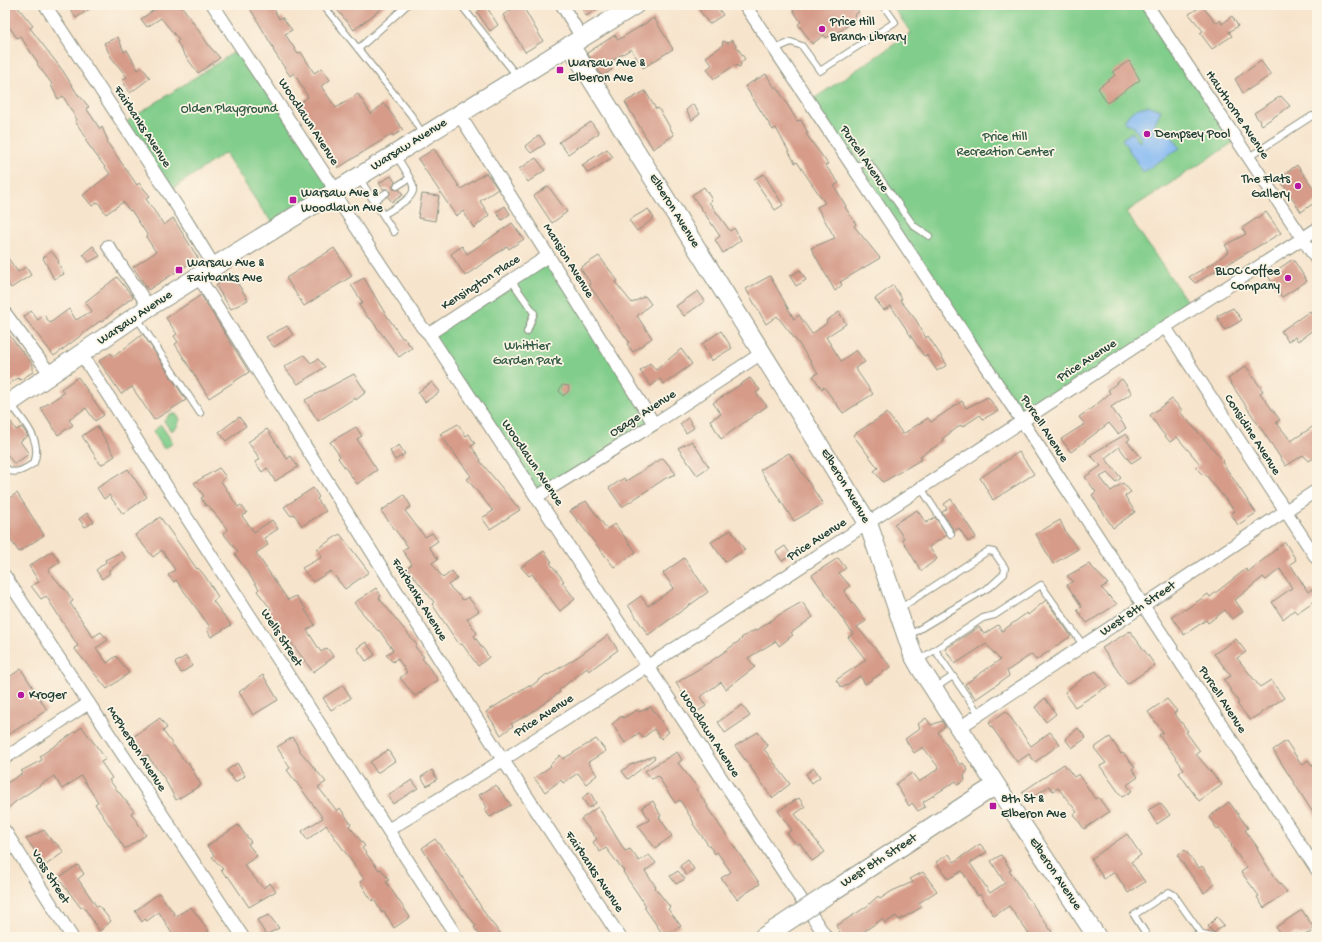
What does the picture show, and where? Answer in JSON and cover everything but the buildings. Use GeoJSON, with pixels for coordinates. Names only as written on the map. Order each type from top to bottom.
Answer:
{"type":"FeatureCollection","features":[{"type":"Feature","properties":{"kind":"street","name":"Fairbanks Avenue"},"geometry":{"type":"LineString","coordinates":[[45,5],[186,220],[214,266]]}},
{"type":"Feature","properties":{"kind":"street","name":"Woodlawn Avenue"},"geometry":{"type":"LineString","coordinates":[[213,5],[336,191],[344,209],[422,327],[430,334],[538,496],[826,937]]}},
{"type":"Feature","properties":{"kind":"street"},"geometry":{"type":"LineString","coordinates":[[562,5],[576,41]]}},
{"type":"Feature","properties":{"kind":"street","name":"Warsaw Avenue"},"geometry":{"type":"LineString","coordinates":[[8,405],[198,276],[635,5]]}},
{"type":"Feature","properties":{"kind":"street","name":"Purcell Avenue"},"geometry":{"type":"LineString","coordinates":[[745,5],[1022,421],[1317,870]]}},
{"type":"Feature","properties":{"kind":"street","name":"Hawthorne Avenue"},"geometry":{"type":"LineString","coordinates":[[1147,5],[1317,260]]}},
{"type":"Feature","properties":{"kind":"street","name":"Elberon Avenue"},"geometry":{"type":"LineString","coordinates":[[576,41],[762,353],[868,523],[917,662],[933,689],[1097,937]]}},
{"type":"Feature","properties":{"kind":"street","name":"Mansion Avenue"},"geometry":{"type":"LineString","coordinates":[[459,114],[654,424]]}},
{"type":"Feature","properties":{"kind":"street","name":"Price Avenue"},"geometry":{"type":"LineString","coordinates":[[388,830],[503,760],[1317,229]]}},
{"type":"Feature","properties":{"kind":"street"},"geometry":{"type":"LineString","coordinates":[[108,246],[143,312]]}},
{"type":"Feature","properties":{"kind":"street","name":"Kensington Place"},"geometry":{"type":"LineString","coordinates":[[430,334],[548,256]]}},
{"type":"Feature","properties":{"kind":"street","name":"Fairbanks Avenue"},"geometry":{"type":"LineString","coordinates":[[198,276],[503,760],[620,937]]}},
{"type":"Feature","properties":{"kind":"street"},"geometry":{"type":"LineString","coordinates":[[5,313],[51,375]]}},
{"type":"Feature","properties":{"kind":"street","name":"Considine Avenue"},"geometry":{"type":"LineString","coordinates":[[1165,327],[1317,559]]}},
{"type":"Feature","properties":{"kind":"street","name":"Osage Avenue"},"geometry":{"type":"LineString","coordinates":[[538,496],[654,424],[762,353]]}},
{"type":"Feature","properties":{"kind":"street","name":"Wells Street"},"geometry":{"type":"LineString","coordinates":[[82,355],[457,937]]}},
{"type":"Feature","properties":{"kind":"street","name":"West 8th Street"},"geometry":{"type":"LineString","coordinates":[[959,728],[1317,490]]}},
{"type":"Feature","properties":{"kind":"street","name":"McPherson Avenue"},"geometry":{"type":"LineString","coordinates":[[5,576],[243,937]]}},
{"type":"Feature","properties":{"kind":"street"},"geometry":{"type":"LineString","coordinates":[[5,758],[89,703]]}},
{"type":"Feature","properties":{"kind":"street","name":"West 8th Street"},"geometry":{"type":"LineString","coordinates":[[763,937],[996,785]]}},
{"type":"Feature","properties":{"kind":"street","name":"Voss Street"},"geometry":{"type":"LineString","coordinates":[[5,831],[72,937]]}},
{"type":"Feature","properties":{"kind":"lane"},"geometry":{"type":"LineString","coordinates":[[323,5],[411,115],[423,136]]}},
{"type":"Feature","properties":{"kind":"lane"},"geometry":{"type":"LineString","coordinates":[[358,49],[407,5]]}},
{"type":"Feature","properties":{"kind":"lane"},"geometry":{"type":"LineString","coordinates":[[461,5],[518,77]]}},
{"type":"Feature","properties":{"kind":"lane"},"geometry":{"type":"LineString","coordinates":[[774,49],[791,42],[802,46],[820,71],[895,22],[883,5]]}},
{"type":"Feature","properties":{"kind":"lane"},"geometry":{"type":"LineString","coordinates":[[1249,157],[1312,116],[1317,117]]}},
{"type":"Feature","properties":{"kind":"lane"},"geometry":{"type":"LineString","coordinates":[[383,215],[408,200],[414,190],[414,184],[395,154]]}},
{"type":"Feature","properties":{"kind":"lane"},"geometry":{"type":"LineString","coordinates":[[852,166],[869,163],[914,226],[929,236]]}},
{"type":"Feature","properties":{"kind":"lane"},"geometry":{"type":"LineString","coordinates":[[358,177],[394,232]]}},
{"type":"Feature","properties":{"kind":"lane"},"geometry":{"type":"LineString","coordinates":[[397,186],[410,178]]}},
{"type":"Feature","properties":{"kind":"lane"},"geometry":{"type":"LineString","coordinates":[[374,201],[386,193]]}},
{"type":"Feature","properties":{"kind":"lane"},"geometry":{"type":"LineString","coordinates":[[511,280],[534,313],[528,332]]}},
{"type":"Feature","properties":{"kind":"lane"},"geometry":{"type":"LineString","coordinates":[[143,312],[200,414]]}},
{"type":"Feature","properties":{"kind":"lane"},"geometry":{"type":"LineString","coordinates":[[5,467],[9,471],[15,472],[23,470],[34,463],[36,453],[36,442],[33,435],[8,405]]}},
{"type":"Feature","properties":{"kind":"lane"},"geometry":{"type":"LineString","coordinates":[[921,488],[951,534]]}},
{"type":"Feature","properties":{"kind":"lane"},"geometry":{"type":"LineString","coordinates":[[898,610],[988,552],[994,552],[1005,568],[1004,574],[991,586],[907,637]]}},
{"type":"Feature","properties":{"kind":"lane"},"geometry":{"type":"LineString","coordinates":[[917,662],[983,618],[995,615],[1041,585],[1083,645]]}},
{"type":"Feature","properties":{"kind":"lane"},"geometry":{"type":"LineString","coordinates":[[935,650],[979,714]]}},
{"type":"Feature","properties":{"kind":"lane"},"geometry":{"type":"LineString","coordinates":[[933,689],[953,676]]}},
{"type":"Feature","properties":{"kind":"lane"},"geometry":{"type":"LineString","coordinates":[[1148,937],[1134,915],[1169,892],[1174,895],[1202,935]]}},
{"type":"Feature","properties":{"kind":"lane"},"geometry":{"type":"LineString","coordinates":[[1189,937],[1202,935],[1212,937]]}},
{"type":"Feature","properties":{"kind":"green space","name":"Price Hill Recreation Center"},"geometry":{"type":"Polygon","coordinates":[[[892,5],[1147,5],[1237,140],[1126,212],[1192,309],[1022,421],[809,102],[911,33],[892,5]]]}},
{"type":"Feature","properties":{"kind":"green space","name":"Olden Playground"},"geometry":{"type":"Polygon","coordinates":[[[242,47],[336,191],[277,227],[263,211],[225,153],[168,192],[123,124],[242,47]]]}},
{"type":"Feature","properties":{"kind":"green space","name":"Whittier Garden Park"},"geometry":{"type":"Polygon","coordinates":[[[548,256],[654,424],[538,496],[429,334],[548,256]]]}},
{"type":"Feature","properties":{"kind":"green space"},"geometry":{"type":"Polygon","coordinates":[[[170,414],[176,414],[180,419],[177,427],[171,431],[164,421],[170,414]]]}},
{"type":"Feature","properties":{"kind":"green space"},"geometry":{"type":"Polygon","coordinates":[[[161,425],[173,443],[164,449],[153,431],[161,425]]]}},
{"type":"Feature","properties":{"kind":"water"},"geometry":{"type":"Polygon","coordinates":[[[1149,106],[1161,110],[1153,127],[1156,132],[1165,126],[1180,148],[1143,172],[1122,139],[1132,132],[1139,142],[1142,140],[1133,126],[1124,122],[1134,110],[1140,107],[1149,106]]]}},
{"type":"Feature","properties":{"kind":"place","name":"Price Hill Branch Library"},"geometry":{"type":"Point","coordinates":[822,29]}},
{"type":"Feature","properties":{"kind":"place","name":"Warsaw Ave & Elberon Ave"},"geometry":{"type":"Point","coordinates":[560,70]}},
{"type":"Feature","properties":{"kind":"place","name":"Dempsey Pool"},"geometry":{"type":"Point","coordinates":[1147,134]}},
{"type":"Feature","properties":{"kind":"place","name":"The Flats Gallery"},"geometry":{"type":"Point","coordinates":[1298,186]}},
{"type":"Feature","properties":{"kind":"place","name":"Warsaw Ave & Woodlawn Ave"},"geometry":{"type":"Point","coordinates":[293,200]}},
{"type":"Feature","properties":{"kind":"place","name":"Warsaw Ave & Fairbanks Ave"},"geometry":{"type":"Point","coordinates":[179,270]}},
{"type":"Feature","properties":{"kind":"place","name":"BLOC Coffee Company"},"geometry":{"type":"Point","coordinates":[1288,278]}},
{"type":"Feature","properties":{"kind":"place","name":"Kroger"},"geometry":{"type":"Point","coordinates":[21,695]}},
{"type":"Feature","properties":{"kind":"place","name":"8th St & Elberon Ave"},"geometry":{"type":"Point","coordinates":[993,806]}}]}
